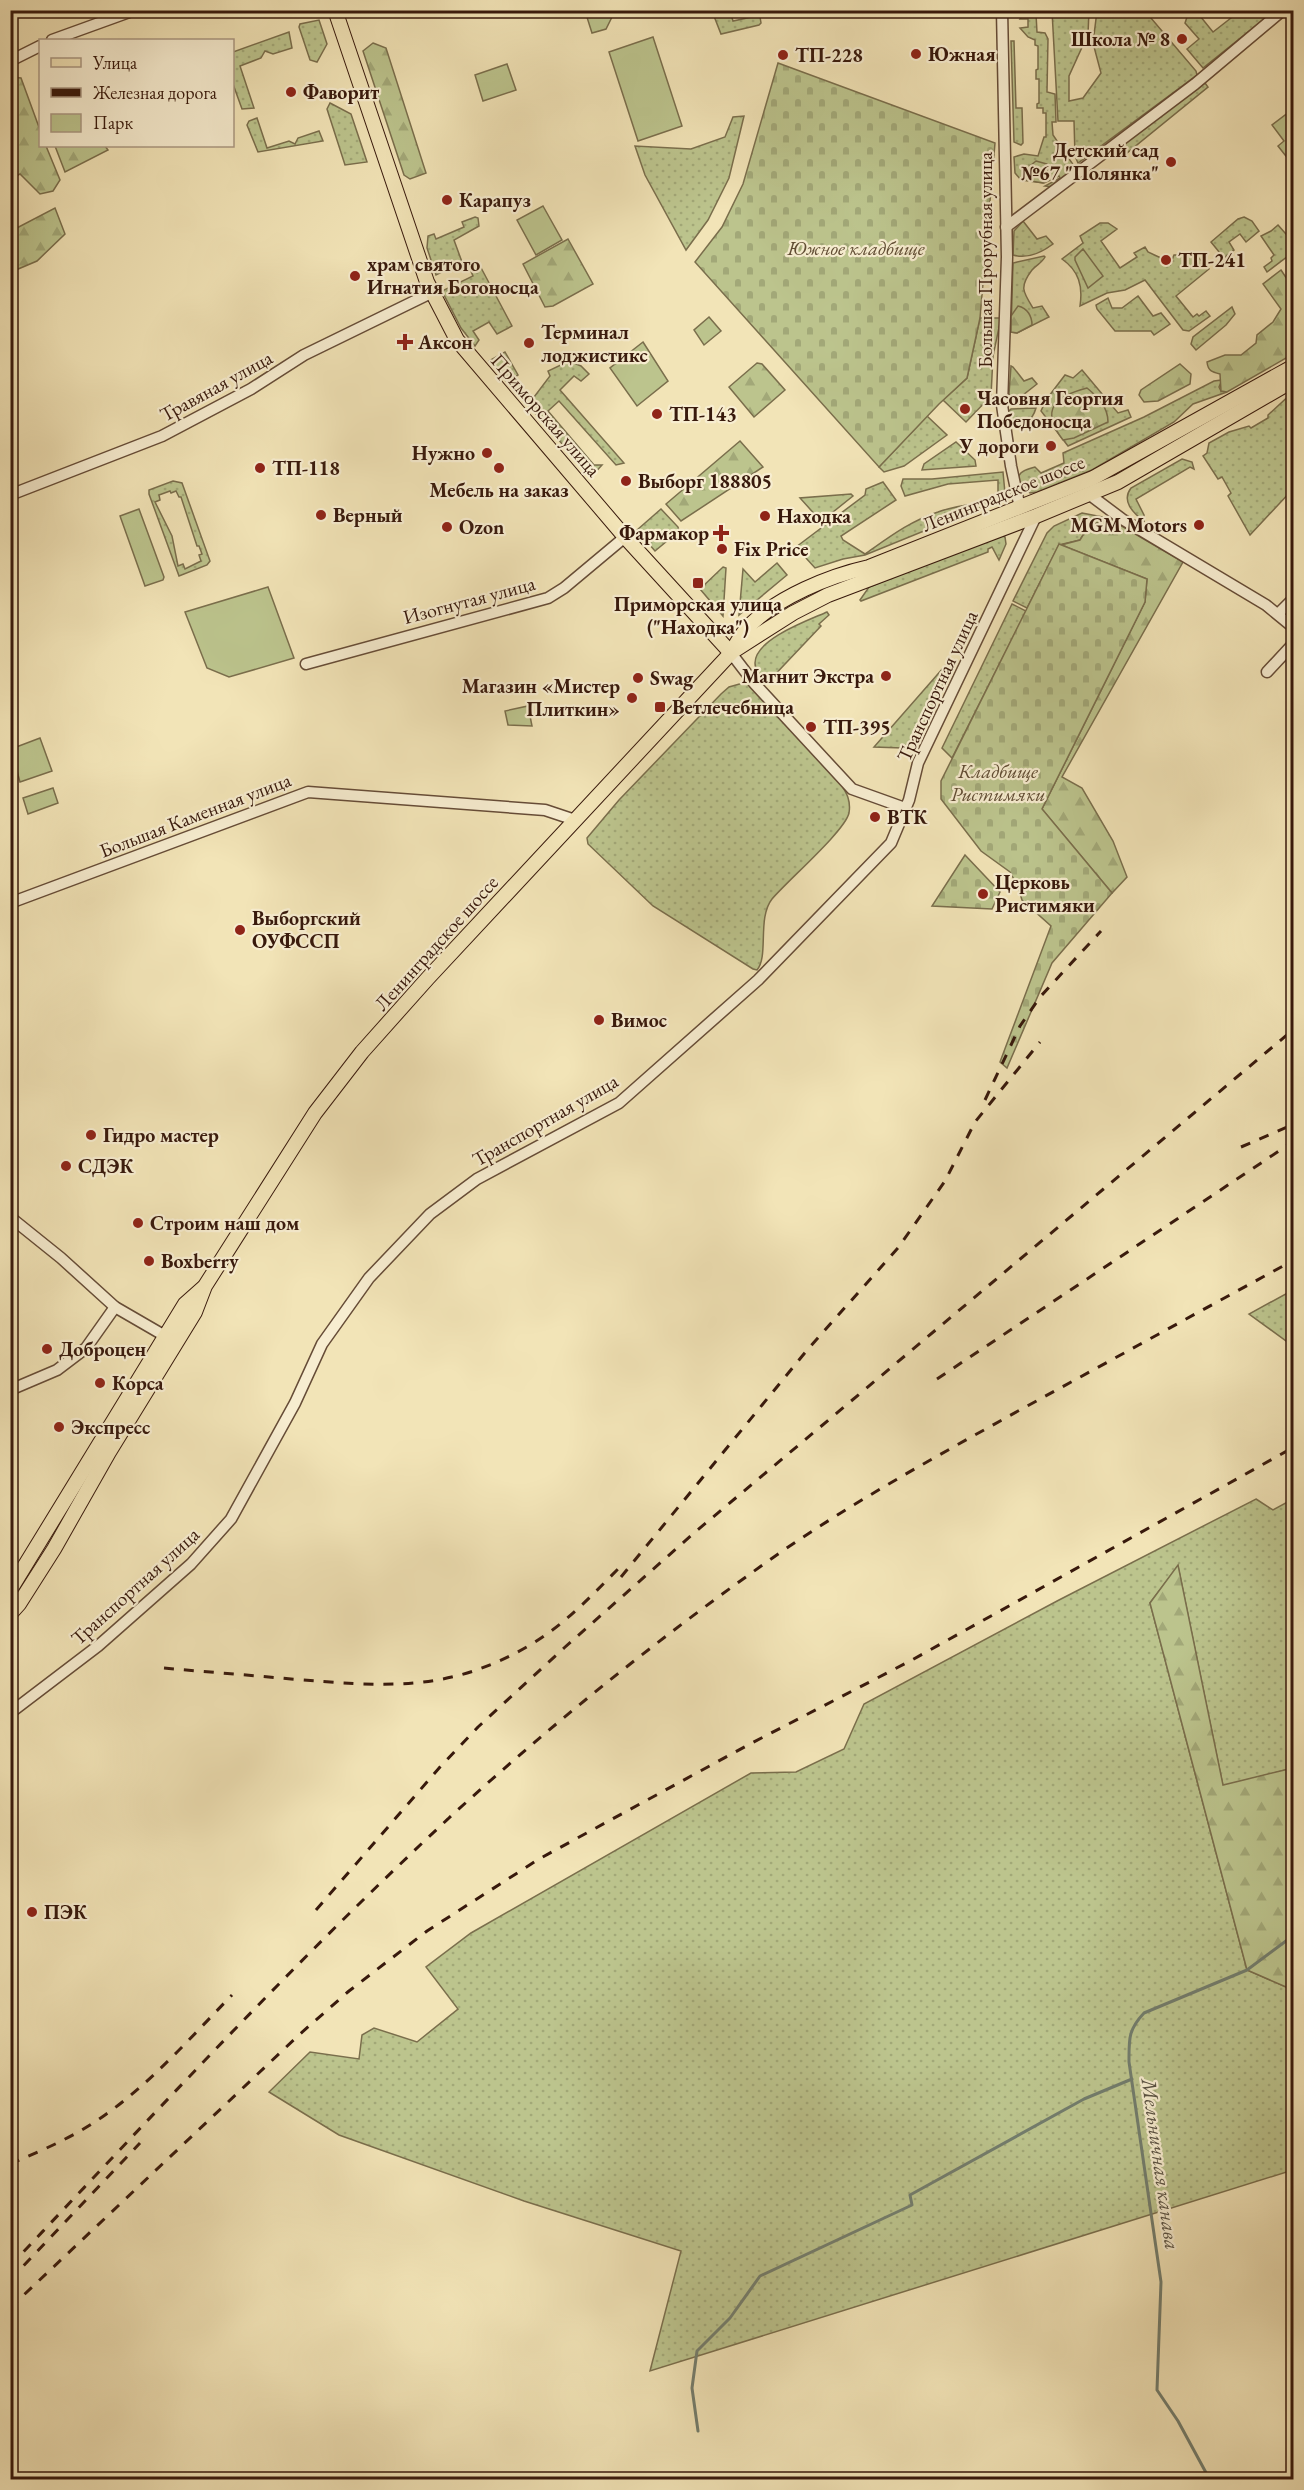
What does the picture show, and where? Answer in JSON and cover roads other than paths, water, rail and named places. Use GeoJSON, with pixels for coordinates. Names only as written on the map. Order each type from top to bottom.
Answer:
{"type":"FeatureCollection","features":[{"type":"Feature","properties":{"kind":"main road","name":"Приморская улица"},"geometry":{"type":"LineString","coordinates":[[335,10],[431,293],[464,351],[625,537],[731,653]]}},
{"type":"Feature","properties":{"kind":"main road","name":"Ленинградское шоссе"},"geometry":{"type":"LineString","coordinates":[[10,1614],[20,1604],[54,1550],[172,1339],[185,1304],[205,1286],[315,1113],[363,1052],[731,653],[749,626],[806,588],[839,573],[869,567],[1071,489],[1116,467],[1293,366]]}},
{"type":"Feature","properties":{"kind":"main road","name":"Ленинградское шоссе"},"geometry":{"type":"LineString","coordinates":[[731,653],[793,613],[828,595],[1090,495],[1155,462],[1293,380]]}},
{"type":"Feature","properties":{"kind":"main road","name":"Ленинградское шоссе"},"geometry":{"type":"LineString","coordinates":[[10,1590],[172,1339]]}},
{"type":"Feature","properties":{"kind":"street"},"geometry":{"type":"LineString","coordinates":[[55,39],[135,10]]}},
{"type":"Feature","properties":{"kind":"street","name":"Большая Прорубная улица"},"geometry":{"type":"LineString","coordinates":[[1002,10],[1006,226],[1002,405],[1020,507]]}},
{"type":"Feature","properties":{"kind":"street"},"geometry":{"type":"LineString","coordinates":[[1006,226],[1195,84],[1283,10]]}},
{"type":"Feature","properties":{"kind":"street"},"geometry":{"type":"LineString","coordinates":[[10,61],[39,46]]}},
{"type":"Feature","properties":{"kind":"street","name":"Травяная улица"},"geometry":{"type":"LineString","coordinates":[[10,495],[162,436],[251,389],[304,355],[431,293]]}},
{"type":"Feature","properties":{"kind":"street"},"geometry":{"type":"LineString","coordinates":[[1090,495],[1122,519],[1278,614],[1293,628]]}},
{"type":"Feature","properties":{"kind":"street","name":"Транспортная улица"},"geometry":{"type":"LineString","coordinates":[[10,1713],[124,1623],[191,1564],[231,1519],[295,1403],[322,1344],[369,1278],[430,1214],[477,1179],[620,1103],[758,980],[891,843],[906,808],[918,763],[1036,516]]}},
{"type":"Feature","properties":{"kind":"street","name":"Изогнутая улица"},"geometry":{"type":"LineString","coordinates":[[306,664],[548,598],[564,588],[625,537]]}},
{"type":"Feature","properties":{"kind":"street"},"geometry":{"type":"LineString","coordinates":[[1278,614],[1293,598]]}},
{"type":"Feature","properties":{"kind":"street"},"geometry":{"type":"LineString","coordinates":[[1267,672],[1293,644]]}},
{"type":"Feature","properties":{"kind":"street","name":"Приморская улица"},"geometry":{"type":"LineString","coordinates":[[731,653],[754,683],[852,789],[906,808]]}},
{"type":"Feature","properties":{"kind":"street","name":"Большая Каменная улица"},"geometry":{"type":"LineString","coordinates":[[10,903],[308,792],[545,810],[575,820]]}},
{"type":"Feature","properties":{"kind":"street"},"geometry":{"type":"LineString","coordinates":[[10,1217],[61,1258],[115,1307],[172,1339]]}},
{"type":"Feature","properties":{"kind":"street"},"geometry":{"type":"LineString","coordinates":[[10,1390],[57,1370],[86,1348],[115,1307]]}},
{"type":"Feature","properties":{"kind":"waterway","name":"Мельничная канава"},"geometry":{"type":"LineString","coordinates":[[1210,2480],[1178,2421],[1157,2390],[1161,2282],[1129,2062],[1130,2041],[1132,2030],[1144,2013],[1247,1970],[1294,1935]]}},
{"type":"Feature","properties":{"kind":"waterway"},"geometry":{"type":"LineString","coordinates":[[698,2431],[692,2388],[697,2351],[730,2318],[760,2276],[912,2205],[910,2195],[1084,2099],[1132,2079]]}},
{"type":"Feature","properties":{"kind":"railway"},"geometry":{"type":"LineString","coordinates":[[985,1100],[1020,1026],[1040,997],[1101,931]]}},
{"type":"Feature","properties":{"kind":"railway"},"geometry":{"type":"LineString","coordinates":[[316,1910],[440,1767],[478,1727],[564,1648],[694,1533],[1294,1029]]}},
{"type":"Feature","properties":{"kind":"railway"},"geometry":{"type":"LineString","coordinates":[[621,1577],[808,1349],[898,1248],[945,1181],[975,1122],[1040,1042]]}},
{"type":"Feature","properties":{"kind":"railway"},"geometry":{"type":"LineString","coordinates":[[1241,1147],[1294,1124]]}},
{"type":"Feature","properties":{"kind":"railway"},"geometry":{"type":"LineString","coordinates":[[937,1379],[1294,1141]]}},
{"type":"Feature","properties":{"kind":"railway"},"geometry":{"type":"LineString","coordinates":[[10,2266],[226,2038],[392,1872],[449,1818],[563,1718],[642,1655],[764,1564],[857,1503],[1018,1411],[1294,1260]]}},
{"type":"Feature","properties":{"kind":"railway"},"geometry":{"type":"LineString","coordinates":[[10,2308],[300,2034],[349,1991],[427,1931],[539,1859],[748,1745],[912,1660],[1294,1447]]}},
{"type":"Feature","properties":{"kind":"railway"},"geometry":{"type":"LineString","coordinates":[[164,1668],[355,1684],[414,1683],[442,1679],[500,1661],[543,1637],[579,1608],[623,1564]]}},
{"type":"Feature","properties":{"kind":"railway"},"geometry":{"type":"LineString","coordinates":[[10,2164],[71,2136],[94,2123],[122,2102],[171,2058],[232,1995]]}},
{"type":"Feature","properties":{"kind":"railway"},"geometry":{"type":"LineString","coordinates":[[10,2280],[140,2143]]}},
{"type":"Feature","properties":{"kind":"place","name":"Школа № 8"},"geometry":{"type":"Point","coordinates":[1182,39]}},
{"type":"Feature","properties":{"kind":"place","name":"Южная"},"geometry":{"type":"Point","coordinates":[916,54]}},
{"type":"Feature","properties":{"kind":"place","name":"ТП-228"},"geometry":{"type":"Point","coordinates":[783,55]}},
{"type":"Feature","properties":{"kind":"place","name":"Фаворит"},"geometry":{"type":"Point","coordinates":[291,92]}},
{"type":"Feature","properties":{"kind":"place","name":"Детский сад №67 \"Полянка\""},"geometry":{"type":"Point","coordinates":[1171,162]}},
{"type":"Feature","properties":{"kind":"place","name":"Карапуз"},"geometry":{"type":"Point","coordinates":[447,200]}},
{"type":"Feature","properties":{"kind":"place","name":"ТП-241"},"geometry":{"type":"Point","coordinates":[1166,260]}},
{"type":"Feature","properties":{"kind":"place","name":"храм святого Игнатия Богоносца"},"geometry":{"type":"Point","coordinates":[355,276]}},
{"type":"Feature","properties":{"kind":"place","name":"Аксон"},"geometry":{"type":"Point","coordinates":[405,342]}},
{"type":"Feature","properties":{"kind":"place","name":"Терминал лоджистикс"},"geometry":{"type":"Point","coordinates":[529,343]}},
{"type":"Feature","properties":{"kind":"place","name":"Часовня Георгия Победоносца"},"geometry":{"type":"Point","coordinates":[965,409]}},
{"type":"Feature","properties":{"kind":"place","name":"ТП-143"},"geometry":{"type":"Point","coordinates":[657,414]}},
{"type":"Feature","properties":{"kind":"place","name":"У дороги"},"geometry":{"type":"Point","coordinates":[1051,446]}},
{"type":"Feature","properties":{"kind":"place","name":"Нужно"},"geometry":{"type":"Point","coordinates":[487,453]}},
{"type":"Feature","properties":{"kind":"place","name":"ТП-118"},"geometry":{"type":"Point","coordinates":[260,468]}},
{"type":"Feature","properties":{"kind":"place","name":"Мебель на заказ"},"geometry":{"type":"Point","coordinates":[499,468]}},
{"type":"Feature","properties":{"kind":"place","name":"Выборг 188805"},"geometry":{"type":"Point","coordinates":[626,481]}},
{"type":"Feature","properties":{"kind":"place","name":"Верный"},"geometry":{"type":"Point","coordinates":[321,515]}},
{"type":"Feature","properties":{"kind":"place","name":"Находка"},"geometry":{"type":"Point","coordinates":[765,516]}},
{"type":"Feature","properties":{"kind":"place","name":"MGM Motors"},"geometry":{"type":"Point","coordinates":[1199,525]}},
{"type":"Feature","properties":{"kind":"place","name":"Ozon"},"geometry":{"type":"Point","coordinates":[447,527]}},
{"type":"Feature","properties":{"kind":"place","name":"Фармакор"},"geometry":{"type":"Point","coordinates":[721,533]}},
{"type":"Feature","properties":{"kind":"place","name":"Fix Price"},"geometry":{"type":"Point","coordinates":[722,549]}},
{"type":"Feature","properties":{"kind":"place","name":"Приморская улица (\"Находка\")"},"geometry":{"type":"Point","coordinates":[698,583]}},
{"type":"Feature","properties":{"kind":"place","name":"Магнит Экстра"},"geometry":{"type":"Point","coordinates":[886,676]}},
{"type":"Feature","properties":{"kind":"place","name":"Swag"},"geometry":{"type":"Point","coordinates":[638,678]}},
{"type":"Feature","properties":{"kind":"place","name":"Магазин «Мистер Плиткин»"},"geometry":{"type":"Point","coordinates":[632,698]}},
{"type":"Feature","properties":{"kind":"place","name":"Ветлечебница"},"geometry":{"type":"Point","coordinates":[660,707]}},
{"type":"Feature","properties":{"kind":"place","name":"ТП-395"},"geometry":{"type":"Point","coordinates":[811,727]}},
{"type":"Feature","properties":{"kind":"place","name":"ВТК"},"geometry":{"type":"Point","coordinates":[875,817]}},
{"type":"Feature","properties":{"kind":"place","name":"Церковь Ристимяки"},"geometry":{"type":"Point","coordinates":[983,894]}},
{"type":"Feature","properties":{"kind":"place","name":"Выборгский ОУФССП"},"geometry":{"type":"Point","coordinates":[240,930]}},
{"type":"Feature","properties":{"kind":"place","name":"Вимос"},"geometry":{"type":"Point","coordinates":[599,1020]}},
{"type":"Feature","properties":{"kind":"place","name":"Гидро мастер"},"geometry":{"type":"Point","coordinates":[91,1135]}},
{"type":"Feature","properties":{"kind":"place","name":"СДЭК"},"geometry":{"type":"Point","coordinates":[66,1166]}},
{"type":"Feature","properties":{"kind":"place","name":"Строим наш дом"},"geometry":{"type":"Point","coordinates":[138,1223]}},
{"type":"Feature","properties":{"kind":"place","name":"Boxberry"},"geometry":{"type":"Point","coordinates":[149,1261]}},
{"type":"Feature","properties":{"kind":"place","name":"Доброцен"},"geometry":{"type":"Point","coordinates":[47,1349]}},
{"type":"Feature","properties":{"kind":"place","name":"Корса"},"geometry":{"type":"Point","coordinates":[100,1383]}},
{"type":"Feature","properties":{"kind":"place","name":"Экспресс"},"geometry":{"type":"Point","coordinates":[59,1427]}},
{"type":"Feature","properties":{"kind":"place","name":"ПЭК"},"geometry":{"type":"Point","coordinates":[32,1912]}},
{"type":"Feature","properties":{"kind":"park label","name":"Южное кладбище"},"geometry":{"type":"Point","coordinates":[856,248]}},
{"type":"Feature","properties":{"kind":"park label","name":"Кладбище Ристимяки"},"geometry":{"type":"Point","coordinates":[998,782]}}]}
